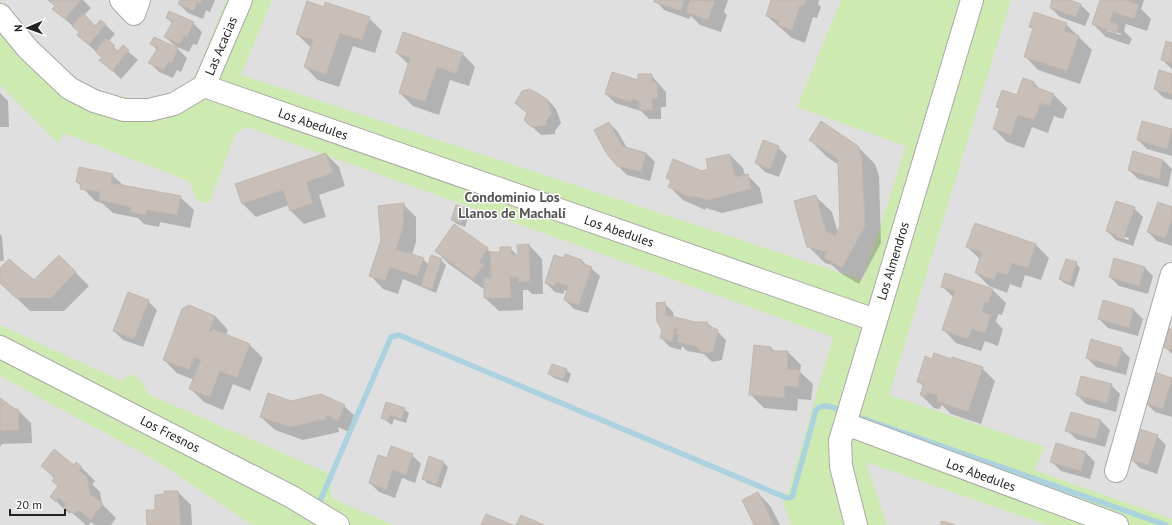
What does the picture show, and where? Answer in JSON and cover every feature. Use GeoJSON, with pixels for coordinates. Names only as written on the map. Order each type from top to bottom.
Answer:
{"type":"FeatureCollection","features":[{"type":"Feature","properties":{"kind":"street"},"geometry":{"type":"LineString","coordinates":[[121,0],[134,14],[139,0]]}},
{"type":"Feature","properties":{"kind":"street","name":"Las Acacias"},"geometry":{"type":"LineString","coordinates":[[0,15],[28,49],[52,74],[69,88],[94,101],[124,110],[148,110],[174,104],[204,86],[241,0]]}},
{"type":"Feature","properties":{"kind":"street","name":"Los Almendros"},"geometry":{"type":"LineString","coordinates":[[856,525],[840,466],[840,441],[972,0]]}},
{"type":"Feature","properties":{"kind":"street","name":"Los Abedules"},"geometry":{"type":"LineString","coordinates":[[204,86],[875,320]]}},
{"type":"Feature","properties":{"kind":"street"},"geometry":{"type":"LineString","coordinates":[[1116,471],[1166,316],[1172,274]]}},
{"type":"Feature","properties":{"kind":"street","name":"Los Fresnos"},"geometry":{"type":"LineString","coordinates":[[0,347],[292,497],[338,525]]}},
{"type":"Feature","properties":{"kind":"street","name":"Los Abedules"},"geometry":{"type":"LineString","coordinates":[[846,424],[1117,525]]}},
{"type":"Feature","properties":{"kind":"shaded area"},"geometry":{"type":"Polygon","coordinates":[[[0,0],[1172,0],[1172,525],[0,525],[0,0]]]}},
{"type":"Feature","properties":{"kind":"green space"},"geometry":{"type":"Polygon","coordinates":[[[0,0],[59,69],[91,90],[137,99],[170,94],[195,76],[226,0],[272,0],[241,75],[863,280],[906,146],[797,107],[841,0],[1011,0],[889,395],[1045,447],[1034,470],[1172,519],[1172,525],[1047,525],[866,462],[887,525],[791,525],[783,502],[788,492],[833,337],[247,127],[236,133],[209,203],[197,201],[189,181],[64,133],[58,143],[0,85],[0,0]]]}},
{"type":"Feature","properties":{"kind":"green space"},"geometry":{"type":"Polygon","coordinates":[[[0,325],[121,381],[131,374],[141,380],[148,394],[328,473],[332,498],[393,525],[252,525],[155,460],[0,376],[0,325]]]}},
{"type":"Feature","properties":{"kind":"building"},"geometry":{"type":"Polygon","coordinates":[[[48,0],[81,0],[65,19],[52,9],[55,6],[48,0]]]}},
{"type":"Feature","properties":{"kind":"building"},"geometry":{"type":"Polygon","coordinates":[[[180,0],[202,0],[201,4],[197,2],[194,11],[178,4],[180,0]]]}},
{"type":"Feature","properties":{"kind":"building"},"geometry":{"type":"Polygon","coordinates":[[[654,0],[684,0],[681,11],[654,2],[654,0]]]}},
{"type":"Feature","properties":{"kind":"building"},"geometry":{"type":"Polygon","coordinates":[[[690,0],[715,1],[708,20],[686,12],[690,0]]]}},
{"type":"Feature","properties":{"kind":"building"},"geometry":{"type":"Polygon","coordinates":[[[771,0],[806,0],[804,6],[800,5],[792,30],[777,25],[779,21],[766,16],[771,0]]]}},
{"type":"Feature","properties":{"kind":"building"},"geometry":{"type":"Polygon","coordinates":[[[1052,0],[1070,0],[1081,4],[1076,17],[1050,8],[1052,0]]]}},
{"type":"Feature","properties":{"kind":"building"},"geometry":{"type":"Polygon","coordinates":[[[1100,0],[1127,0],[1139,5],[1134,19],[1113,12],[1110,22],[1119,25],[1116,33],[1092,24],[1100,0]]]}},
{"type":"Feature","properties":{"kind":"building"},"geometry":{"type":"Polygon","coordinates":[[[307,1],[324,7],[325,2],[370,17],[362,40],[340,33],[326,75],[304,67],[313,40],[296,34],[307,1]]]}},
{"type":"Feature","properties":{"kind":"building"},"geometry":{"type":"Polygon","coordinates":[[[169,11],[194,22],[187,37],[184,35],[180,44],[164,37],[173,21],[166,18],[169,11]]]}},
{"type":"Feature","properties":{"kind":"building"},"geometry":{"type":"Polygon","coordinates":[[[1034,12],[1067,23],[1064,31],[1079,36],[1067,71],[1024,57],[1033,28],[1029,27],[1034,12]]]}},
{"type":"Feature","properties":{"kind":"building"},"geometry":{"type":"Polygon","coordinates":[[[83,13],[95,26],[100,20],[106,24],[89,45],[77,35],[79,32],[72,26],[83,13]]]}},
{"type":"Feature","properties":{"kind":"building"},"geometry":{"type":"Polygon","coordinates":[[[403,32],[463,53],[456,74],[437,67],[425,102],[399,93],[410,58],[396,53],[403,32]]]}},
{"type":"Feature","properties":{"kind":"building"},"geometry":{"type":"Polygon","coordinates":[[[154,37],[178,48],[172,63],[168,62],[164,70],[148,63],[158,48],[150,44],[154,37]]]}},
{"type":"Feature","properties":{"kind":"building"},"geometry":{"type":"Polygon","coordinates":[[[106,38],[115,46],[113,48],[118,51],[123,45],[129,50],[112,71],[99,60],[102,58],[95,51],[106,38]]]}},
{"type":"Feature","properties":{"kind":"building"},"geometry":{"type":"Polygon","coordinates":[[[1166,41],[1172,43],[1172,63],[1161,60],[1166,41]]]}},
{"type":"Feature","properties":{"kind":"building"},"geometry":{"type":"Polygon","coordinates":[[[1159,70],[1172,74],[1172,94],[1154,89],[1159,70]]]}},
{"type":"Feature","properties":{"kind":"building"},"geometry":{"type":"Polygon","coordinates":[[[612,72],[638,80],[638,74],[652,74],[652,82],[657,82],[658,98],[652,99],[653,110],[639,110],[639,101],[632,99],[631,102],[605,94],[612,72]]]}},
{"type":"Feature","properties":{"kind":"building"},"geometry":{"type":"Polygon","coordinates":[[[1023,78],[1034,82],[1033,86],[1054,94],[1050,106],[1041,103],[1034,120],[1018,115],[1011,135],[993,129],[1000,108],[996,107],[1002,90],[1017,95],[1023,78]]]}},
{"type":"Feature","properties":{"kind":"building"},"geometry":{"type":"Polygon","coordinates":[[[530,89],[547,99],[552,113],[546,121],[547,125],[531,127],[524,120],[527,113],[515,103],[522,91],[530,89]]]}},
{"type":"Feature","properties":{"kind":"building"},"geometry":{"type":"Polygon","coordinates":[[[821,121],[858,146],[862,158],[865,226],[842,268],[824,258],[827,252],[807,247],[794,201],[816,195],[826,231],[835,236],[840,226],[838,159],[809,140],[821,121]]]}},
{"type":"Feature","properties":{"kind":"building"},"geometry":{"type":"Polygon","coordinates":[[[1142,121],[1172,129],[1167,149],[1137,140],[1142,121]]]}},
{"type":"Feature","properties":{"kind":"building"},"geometry":{"type":"Polygon","coordinates":[[[609,122],[622,146],[646,153],[641,172],[617,166],[607,154],[594,130],[609,122]]]}},
{"type":"Feature","properties":{"kind":"building"},"geometry":{"type":"Polygon","coordinates":[[[763,140],[779,146],[770,169],[755,163],[763,140]]]}},
{"type":"Feature","properties":{"kind":"building"},"geometry":{"type":"Polygon","coordinates":[[[1133,151],[1163,160],[1159,179],[1128,170],[1133,151]]]}},
{"type":"Feature","properties":{"kind":"building"},"geometry":{"type":"Polygon","coordinates":[[[326,153],[333,173],[306,182],[313,203],[290,211],[283,190],[242,204],[235,184],[326,153]]]}},
{"type":"Feature","properties":{"kind":"building"},"geometry":{"type":"Polygon","coordinates":[[[730,154],[735,177],[748,174],[751,189],[708,200],[693,196],[692,198],[668,187],[671,180],[666,178],[673,159],[702,171],[708,169],[706,159],[730,154]]]}},
{"type":"Feature","properties":{"kind":"building"},"geometry":{"type":"Polygon","coordinates":[[[79,167],[113,174],[111,183],[181,196],[177,215],[147,210],[146,215],[130,212],[131,207],[99,200],[100,192],[80,189],[81,183],[76,182],[79,167]]]}},
{"type":"Feature","properties":{"kind":"building"},"geometry":{"type":"Polygon","coordinates":[[[1116,201],[1135,207],[1124,238],[1106,231],[1116,201]]]}},
{"type":"Feature","properties":{"kind":"building"},"geometry":{"type":"Polygon","coordinates":[[[1158,202],[1172,207],[1172,219],[1165,238],[1147,232],[1158,202]]]}},
{"type":"Feature","properties":{"kind":"building"},"geometry":{"type":"Polygon","coordinates":[[[404,203],[403,228],[396,249],[424,258],[417,276],[390,267],[385,281],[369,276],[381,240],[378,206],[404,203]]]}},
{"type":"Feature","properties":{"kind":"building"},"geometry":{"type":"Polygon","coordinates":[[[456,205],[466,208],[461,223],[451,220],[456,205]]]}},
{"type":"Feature","properties":{"kind":"building"},"geometry":{"type":"Polygon","coordinates":[[[975,223],[1036,244],[1028,268],[1012,263],[1008,275],[997,272],[994,280],[975,273],[982,252],[966,247],[975,223]]]}},
{"type":"Feature","properties":{"kind":"building"},"geometry":{"type":"Polygon","coordinates":[[[454,224],[488,248],[479,262],[484,265],[473,279],[435,251],[454,224]]]}},
{"type":"Feature","properties":{"kind":"building"},"geometry":{"type":"Polygon","coordinates":[[[529,244],[530,281],[518,282],[518,277],[510,277],[511,298],[484,298],[484,278],[491,278],[490,252],[500,252],[500,247],[511,247],[511,255],[518,255],[517,245],[529,244]]]}},
{"type":"Feature","properties":{"kind":"building"},"geometry":{"type":"Polygon","coordinates":[[[565,254],[582,260],[581,263],[592,267],[579,305],[564,300],[568,286],[556,282],[554,286],[545,283],[554,255],[564,258],[565,254]]]}},
{"type":"Feature","properties":{"kind":"building"},"geometry":{"type":"Polygon","coordinates":[[[59,255],[76,272],[51,298],[16,298],[0,283],[0,268],[9,259],[34,280],[59,255]]]}},
{"type":"Feature","properties":{"kind":"building"},"geometry":{"type":"Polygon","coordinates":[[[431,255],[442,259],[432,289],[421,286],[431,255]]]}},
{"type":"Feature","properties":{"kind":"building"},"geometry":{"type":"Polygon","coordinates":[[[1114,258],[1145,267],[1139,286],[1109,277],[1114,258]]]}},
{"type":"Feature","properties":{"kind":"building"},"geometry":{"type":"Polygon","coordinates":[[[1066,259],[1077,262],[1070,283],[1059,279],[1066,259]]]}},
{"type":"Feature","properties":{"kind":"building"},"geometry":{"type":"Polygon","coordinates":[[[945,273],[993,289],[988,303],[985,302],[982,312],[991,315],[985,333],[972,329],[968,339],[942,330],[955,291],[941,287],[945,273]]]}},
{"type":"Feature","properties":{"kind":"building"},"geometry":{"type":"Polygon","coordinates":[[[128,292],[149,300],[134,339],[113,331],[128,292]]]}},
{"type":"Feature","properties":{"kind":"building"},"geometry":{"type":"Polygon","coordinates":[[[1103,300],[1134,309],[1129,328],[1098,319],[1103,300]]]}},
{"type":"Feature","properties":{"kind":"building"},"geometry":{"type":"Polygon","coordinates":[[[665,302],[666,315],[695,322],[708,322],[707,325],[718,330],[713,352],[702,353],[696,346],[677,342],[679,335],[675,334],[677,328],[675,328],[672,342],[660,338],[662,330],[657,322],[656,303],[665,302]]]}},
{"type":"Feature","properties":{"kind":"building"},"geometry":{"type":"Polygon","coordinates":[[[189,305],[215,316],[209,331],[212,332],[213,329],[250,344],[237,378],[220,371],[210,397],[189,389],[201,360],[194,357],[189,370],[163,360],[182,309],[189,305]]]}},
{"type":"Feature","properties":{"kind":"building"},"geometry":{"type":"Polygon","coordinates":[[[1169,329],[1172,329],[1172,350],[1164,348],[1169,329]]]}},
{"type":"Feature","properties":{"kind":"building"},"geometry":{"type":"Polygon","coordinates":[[[1091,339],[1122,348],[1117,367],[1086,358],[1091,339]]]}},
{"type":"Feature","properties":{"kind":"building"},"geometry":{"type":"Polygon","coordinates":[[[754,345],[771,347],[771,351],[788,351],[787,369],[800,370],[798,387],[785,386],[784,398],[749,395],[754,345]]]}},
{"type":"Feature","properties":{"kind":"building"},"geometry":{"type":"Polygon","coordinates":[[[934,353],[983,367],[968,412],[937,401],[938,396],[927,392],[926,397],[920,395],[924,384],[917,382],[925,356],[932,359],[934,353]]]}},
{"type":"Feature","properties":{"kind":"building"},"geometry":{"type":"Polygon","coordinates":[[[552,364],[567,369],[563,379],[548,374],[552,364]]]}},
{"type":"Feature","properties":{"kind":"building"},"geometry":{"type":"Polygon","coordinates":[[[1154,372],[1172,378],[1163,409],[1144,403],[1154,372]]]}},
{"type":"Feature","properties":{"kind":"building"},"geometry":{"type":"Polygon","coordinates":[[[1081,376],[1112,384],[1107,403],[1076,395],[1081,376]]]}},
{"type":"Feature","properties":{"kind":"building"},"geometry":{"type":"Polygon","coordinates":[[[268,393],[291,401],[321,394],[345,405],[338,421],[326,415],[326,419],[290,427],[260,417],[268,393]]]}},
{"type":"Feature","properties":{"kind":"building"},"geometry":{"type":"Polygon","coordinates":[[[0,398],[15,409],[18,409],[19,430],[0,431],[0,398]]]}},
{"type":"Feature","properties":{"kind":"building"},"geometry":{"type":"Polygon","coordinates":[[[386,402],[405,408],[401,419],[390,415],[388,421],[381,418],[386,402]]]}},
{"type":"Feature","properties":{"kind":"building"},"geometry":{"type":"Polygon","coordinates":[[[1071,412],[1101,420],[1096,439],[1065,431],[1071,412]]]}},
{"type":"Feature","properties":{"kind":"building"},"geometry":{"type":"Polygon","coordinates":[[[1139,429],[1158,435],[1148,465],[1130,460],[1139,429]]]}},
{"type":"Feature","properties":{"kind":"building"},"geometry":{"type":"Polygon","coordinates":[[[1056,443],[1086,452],[1081,471],[1050,462],[1056,443]]]}},
{"type":"Feature","properties":{"kind":"building"},"geometry":{"type":"Polygon","coordinates":[[[391,446],[413,454],[406,475],[393,470],[386,490],[369,483],[378,455],[387,458],[391,446]]]}},
{"type":"Feature","properties":{"kind":"building"},"geometry":{"type":"Polygon","coordinates":[[[54,449],[74,465],[76,462],[82,467],[79,471],[87,477],[90,494],[103,504],[91,520],[78,510],[74,514],[64,507],[66,504],[59,498],[56,502],[50,497],[58,486],[52,481],[55,477],[41,466],[54,449]]]}},
{"type":"Feature","properties":{"kind":"building"},"geometry":{"type":"Polygon","coordinates":[[[429,456],[444,462],[437,484],[422,479],[429,456]]]}},
{"type":"Feature","properties":{"kind":"building"},"geometry":{"type":"Polygon","coordinates":[[[164,491],[178,491],[181,525],[147,525],[146,510],[155,510],[155,495],[164,494],[164,491]]]}},
{"type":"Feature","properties":{"kind":"building"},"geometry":{"type":"Polygon","coordinates":[[[758,492],[774,525],[754,525],[742,500],[758,492]]]}},
{"type":"Feature","properties":{"kind":"building"},"geometry":{"type":"Polygon","coordinates":[[[486,514],[513,525],[481,525],[486,514]]]}},
{"type":"Feature","properties":{"kind":"building"},"geometry":{"type":"Polygon","coordinates":[[[521,515],[544,525],[516,525],[521,515]]]}},
{"type":"Feature","properties":{"kind":"building"},"geometry":{"type":"Polygon","coordinates":[[[942,521],[955,525],[940,525],[942,521]]]}},
{"type":"Feature","properties":{"kind":"waterway"},"geometry":{"type":"LineString","coordinates":[[317,508],[391,337],[399,335],[787,498],[792,497],[816,410],[826,406],[845,412]]}},
{"type":"Feature","properties":{"kind":"waterway"},"geometry":{"type":"LineString","coordinates":[[853,415],[1166,525]]}},
{"type":"Feature","properties":{"kind":"district","name":"Condominio Los Llanos de Machalí"},"geometry":{"type":"Point","coordinates":[512,206]}}]}
